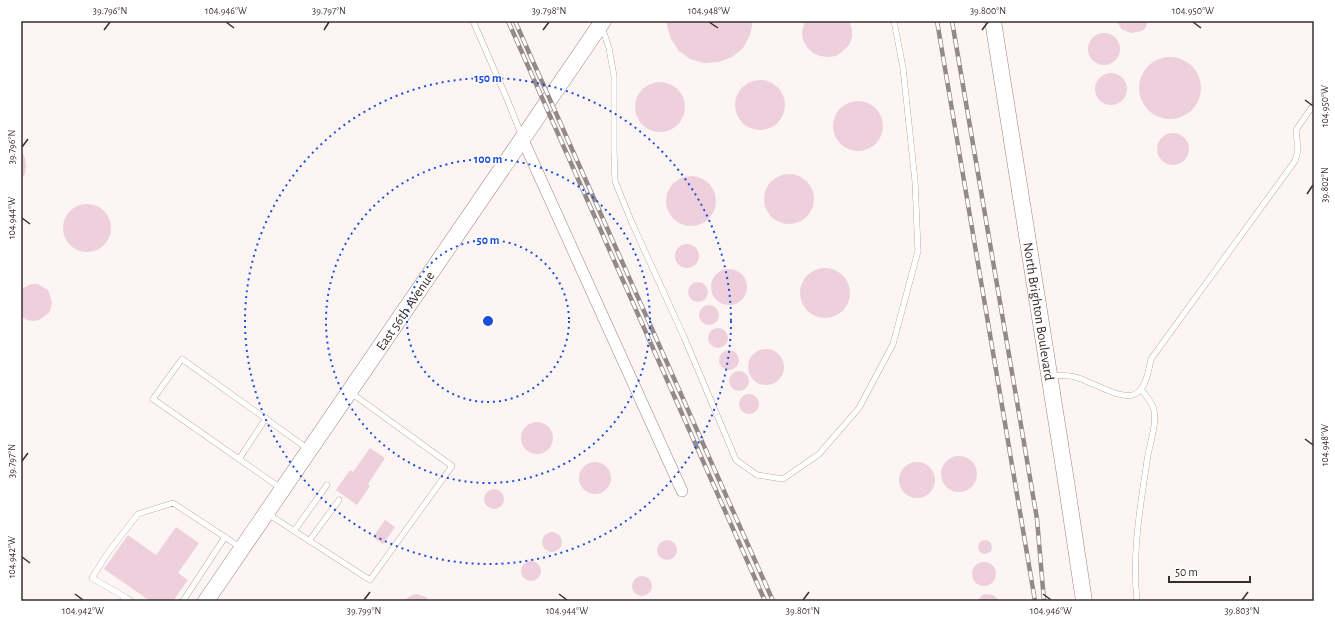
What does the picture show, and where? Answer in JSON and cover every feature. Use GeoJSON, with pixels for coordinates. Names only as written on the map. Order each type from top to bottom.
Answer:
{"type":"FeatureCollection","features":[{"type":"Feature","properties":{"kind":"main road","name":"North Brighton Boulevard"},"geometry":{"type":"LineString","coordinates":[[993,21],[1050,375],[1084,601]]}},
{"type":"Feature","properties":{"kind":"main road","name":"East 56th Avenue"},"geometry":{"type":"LineString","coordinates":[[208,601],[266,513],[602,23]]}},
{"type":"Feature","properties":{"kind":"street"},"geometry":{"type":"LineString","coordinates":[[523,140],[682,491]]}},
{"type":"Feature","properties":{"kind":"lane"},"geometry":{"type":"LineString","coordinates":[[473,21],[523,140]]}},
{"type":"Feature","properties":{"kind":"lane"},"geometry":{"type":"LineString","coordinates":[[602,23],[609,48],[614,76],[615,181],[632,223],[684,337],[736,460],[757,475],[783,479],[819,454],[859,408],[893,344],[918,251],[915,180],[903,68],[894,21]]}},
{"type":"Feature","properties":{"kind":"lane"},"geometry":{"type":"LineString","coordinates":[[1050,375],[1076,377],[1123,396],[1138,394],[1145,384],[1151,359],[1295,161],[1298,150],[1296,130],[1314,104]]}},
{"type":"Feature","properties":{"kind":"lane"},"geometry":{"type":"LineString","coordinates":[[283,489],[153,399],[182,359],[310,450]]}},
{"type":"Feature","properties":{"kind":"lane"},"geometry":{"type":"LineString","coordinates":[[1137,601],[1135,584],[1136,540],[1148,452],[1154,425],[1154,409],[1141,389]]}},
{"type":"Feature","properties":{"kind":"lane"},"geometry":{"type":"LineString","coordinates":[[266,513],[370,580],[452,466],[350,392]]}},
{"type":"Feature","properties":{"kind":"lane"},"geometry":{"type":"LineString","coordinates":[[239,459],[266,418]]}},
{"type":"Feature","properties":{"kind":"lane"},"geometry":{"type":"LineString","coordinates":[[294,531],[327,485]]}},
{"type":"Feature","properties":{"kind":"lane"},"geometry":{"type":"LineString","coordinates":[[309,541],[339,500]]}},
{"type":"Feature","properties":{"kind":"lane"},"geometry":{"type":"LineString","coordinates":[[131,601],[123,599],[92,578],[107,554],[138,514],[173,503],[242,549]]}},
{"type":"Feature","properties":{"kind":"lane"},"geometry":{"type":"LineString","coordinates":[[183,601],[225,537]]}},
{"type":"Feature","properties":{"kind":"building"},"geometry":{"type":"Polygon","coordinates":[[[667,21],[753,21],[750,35],[743,48],[732,57],[719,62],[704,63],[690,59],[679,51],[671,39],[667,21]]]}},
{"type":"Feature","properties":{"kind":"building"},"geometry":{"type":"Polygon","coordinates":[[[805,21],[849,21],[852,29],[852,37],[849,45],[836,56],[820,56],[813,53],[803,40],[802,32],[805,21]]]}},
{"type":"Feature","properties":{"kind":"building"},"geometry":{"type":"Polygon","coordinates":[[[1117,21],[1148,21],[1146,27],[1142,31],[1131,33],[1121,29],[1117,21]]]}},
{"type":"Feature","properties":{"kind":"building"},"geometry":{"type":"Polygon","coordinates":[[[1101,33],[1107,33],[1116,37],[1120,49],[1116,61],[1107,65],[1101,65],[1092,61],[1088,52],[1088,46],[1092,37],[1101,33]]]}},
{"type":"Feature","properties":{"kind":"building"},"geometry":{"type":"Polygon","coordinates":[[[1170,57],[1182,59],[1192,66],[1199,76],[1201,88],[1199,100],[1192,110],[1182,117],[1170,119],[1158,117],[1148,110],[1141,100],[1139,88],[1141,76],[1148,66],[1158,59],[1170,57]]]}},
{"type":"Feature","properties":{"kind":"building"},"geometry":{"type":"Polygon","coordinates":[[[1108,73],[1114,73],[1123,77],[1127,89],[1123,101],[1114,105],[1108,105],[1099,101],[1095,92],[1095,86],[1099,77],[1108,73]]]}},
{"type":"Feature","properties":{"kind":"building"},"geometry":{"type":"Polygon","coordinates":[[[760,80],[770,82],[778,87],[783,95],[785,105],[783,115],[778,123],[770,128],[760,130],[750,128],[742,123],[737,115],[735,105],[737,95],[742,87],[750,82],[760,80]]]}},
{"type":"Feature","properties":{"kind":"building"},"geometry":{"type":"Polygon","coordinates":[[[660,82],[670,84],[678,89],[683,97],[685,107],[683,117],[678,125],[670,130],[660,132],[650,130],[642,125],[637,117],[635,107],[637,97],[642,89],[650,84],[660,82]]]}},
{"type":"Feature","properties":{"kind":"building"},"geometry":{"type":"Polygon","coordinates":[[[858,101],[868,103],[876,108],[881,116],[883,126],[881,136],[876,144],[868,149],[858,151],[848,149],[840,144],[835,136],[833,126],[835,116],[840,108],[848,103],[858,101]]]}},
{"type":"Feature","properties":{"kind":"building"},"geometry":{"type":"Polygon","coordinates":[[[1170,133],[1176,133],[1185,137],[1189,149],[1185,161],[1176,165],[1170,165],[1161,161],[1157,152],[1157,146],[1161,137],[1170,133]]]}},
{"type":"Feature","properties":{"kind":"building"},"geometry":{"type":"Polygon","coordinates":[[[21,151],[25,158],[26,166],[25,174],[21,180],[21,151]]]}},
{"type":"Feature","properties":{"kind":"building"},"geometry":{"type":"Polygon","coordinates":[[[789,174],[799,176],[807,181],[812,189],[814,199],[812,209],[807,217],[799,222],[789,224],[779,222],[771,217],[766,209],[764,199],[766,189],[771,181],[779,176],[789,174]]]}},
{"type":"Feature","properties":{"kind":"building"},"geometry":{"type":"Polygon","coordinates":[[[691,176],[701,178],[709,183],[714,191],[716,201],[714,211],[709,219],[701,224],[691,226],[681,224],[673,219],[668,211],[666,201],[668,191],[673,183],[681,178],[691,176]]]}},
{"type":"Feature","properties":{"kind":"building"},"geometry":{"type":"Polygon","coordinates":[[[82,204],[92,204],[104,211],[111,223],[111,233],[104,245],[92,252],[82,252],[74,248],[67,241],[63,233],[63,223],[67,215],[74,208],[82,204]]]}},
{"type":"Feature","properties":{"kind":"building"},"geometry":{"type":"Polygon","coordinates":[[[687,244],[696,247],[699,256],[696,265],[687,268],[678,265],[675,256],[678,247],[687,244]]]}},
{"type":"Feature","properties":{"kind":"building"},"geometry":{"type":"Polygon","coordinates":[[[825,268],[835,270],[843,275],[848,283],[850,293],[848,303],[843,311],[835,316],[825,318],[815,316],[807,311],[802,303],[800,293],[802,283],[807,275],[815,270],[825,268]]]}},
{"type":"Feature","properties":{"kind":"building"},"geometry":{"type":"Polygon","coordinates":[[[729,269],[742,274],[747,287],[742,300],[729,305],[716,300],[711,287],[716,274],[729,269]]]}},
{"type":"Feature","properties":{"kind":"building"},"geometry":{"type":"Polygon","coordinates":[[[698,282],[705,285],[708,292],[705,299],[698,302],[691,299],[688,292],[691,285],[698,282]]]}},
{"type":"Feature","properties":{"kind":"building"},"geometry":{"type":"Polygon","coordinates":[[[31,284],[37,284],[48,290],[52,302],[49,313],[39,320],[33,321],[27,320],[21,316],[21,289],[31,284]]]}},
{"type":"Feature","properties":{"kind":"building"},"geometry":{"type":"Polygon","coordinates":[[[709,305],[716,308],[719,315],[716,322],[709,325],[702,322],[699,315],[702,308],[709,305]]]}},
{"type":"Feature","properties":{"kind":"building"},"geometry":{"type":"Polygon","coordinates":[[[718,328],[725,331],[728,338],[725,345],[718,348],[711,345],[708,338],[711,331],[718,328]]]}},
{"type":"Feature","properties":{"kind":"building"},"geometry":{"type":"Polygon","coordinates":[[[766,349],[779,354],[784,367],[779,380],[766,385],[753,380],[748,367],[753,354],[766,349]]]}},
{"type":"Feature","properties":{"kind":"building"},"geometry":{"type":"Polygon","coordinates":[[[729,350],[736,353],[739,360],[736,367],[729,370],[722,367],[719,360],[722,353],[729,350]]]}},
{"type":"Feature","properties":{"kind":"building"},"geometry":{"type":"Polygon","coordinates":[[[739,371],[746,374],[749,381],[746,388],[739,391],[732,388],[729,381],[732,374],[739,371]]]}},
{"type":"Feature","properties":{"kind":"building"},"geometry":{"type":"Polygon","coordinates":[[[749,394],[756,397],[759,404],[756,411],[749,414],[742,411],[739,404],[742,397],[749,394]]]}},
{"type":"Feature","properties":{"kind":"building"},"geometry":{"type":"Polygon","coordinates":[[[534,422],[540,422],[549,426],[553,438],[549,450],[540,454],[534,454],[525,450],[521,441],[521,435],[525,426],[534,422]]]}},
{"type":"Feature","properties":{"kind":"building"},"geometry":{"type":"Polygon","coordinates":[[[370,448],[385,458],[368,484],[370,486],[357,505],[336,490],[350,470],[353,472],[370,448]]]}},
{"type":"Feature","properties":{"kind":"building"},"geometry":{"type":"Polygon","coordinates":[[[959,456],[972,461],[977,474],[972,487],[959,492],[946,487],[941,474],[946,461],[959,456]]]}},
{"type":"Feature","properties":{"kind":"building"},"geometry":{"type":"Polygon","coordinates":[[[592,462],[598,462],[607,466],[611,478],[607,490],[598,494],[592,494],[583,490],[579,481],[579,475],[583,466],[592,462]]]}},
{"type":"Feature","properties":{"kind":"building"},"geometry":{"type":"Polygon","coordinates":[[[917,462],[930,467],[935,480],[930,493],[917,498],[904,493],[899,480],[904,467],[917,462]]]}},
{"type":"Feature","properties":{"kind":"building"},"geometry":{"type":"Polygon","coordinates":[[[494,489],[501,492],[504,499],[501,506],[494,509],[487,506],[484,499],[487,492],[494,489]]]}},
{"type":"Feature","properties":{"kind":"building"},"geometry":{"type":"Polygon","coordinates":[[[385,520],[395,527],[383,544],[373,537],[385,520]]]}},
{"type":"Feature","properties":{"kind":"building"},"geometry":{"type":"Polygon","coordinates":[[[176,527],[199,543],[178,573],[188,580],[173,601],[150,601],[104,569],[128,535],[156,555],[176,527]]]}},
{"type":"Feature","properties":{"kind":"building"},"geometry":{"type":"Polygon","coordinates":[[[552,532],[559,535],[562,542],[559,549],[552,552],[545,549],[542,542],[545,535],[552,532]]]}},
{"type":"Feature","properties":{"kind":"building"},"geometry":{"type":"Polygon","coordinates":[[[667,540],[674,543],[677,550],[674,557],[667,560],[660,557],[657,550],[660,543],[667,540]]]}},
{"type":"Feature","properties":{"kind":"building"},"geometry":{"type":"Polygon","coordinates":[[[985,540],[990,542],[992,547],[990,552],[985,554],[980,552],[978,547],[980,542],[985,540]]]}},
{"type":"Feature","properties":{"kind":"building"},"geometry":{"type":"Polygon","coordinates":[[[531,561],[538,564],[541,571],[538,578],[531,581],[524,578],[521,571],[524,564],[531,561]]]}},
{"type":"Feature","properties":{"kind":"building"},"geometry":{"type":"Polygon","coordinates":[[[984,562],[993,565],[996,574],[993,583],[984,586],[975,583],[972,574],[975,565],[984,562]]]}},
{"type":"Feature","properties":{"kind":"building"},"geometry":{"type":"Polygon","coordinates":[[[642,576],[649,579],[652,586],[649,593],[642,596],[635,593],[632,586],[635,579],[642,576]]]}},
{"type":"Feature","properties":{"kind":"building"},"geometry":{"type":"Polygon","coordinates":[[[417,594],[426,597],[429,601],[403,601],[412,595],[417,594]]]}},
{"type":"Feature","properties":{"kind":"building"},"geometry":{"type":"Polygon","coordinates":[[[982,595],[993,595],[1000,601],[977,601],[982,595]]]}},
{"type":"Feature","properties":{"kind":"railway"},"geometry":{"type":"LineString","coordinates":[[508,21],[765,601]]}},
{"type":"Feature","properties":{"kind":"railway"},"geometry":{"type":"LineString","coordinates":[[515,21],[773,601]]}},
{"type":"Feature","properties":{"kind":"railway"},"geometry":{"type":"LineString","coordinates":[[937,21],[1035,601]]}},
{"type":"Feature","properties":{"kind":"railway"},"geometry":{"type":"LineString","coordinates":[[952,21],[1037,519],[1044,601]]}}]}
